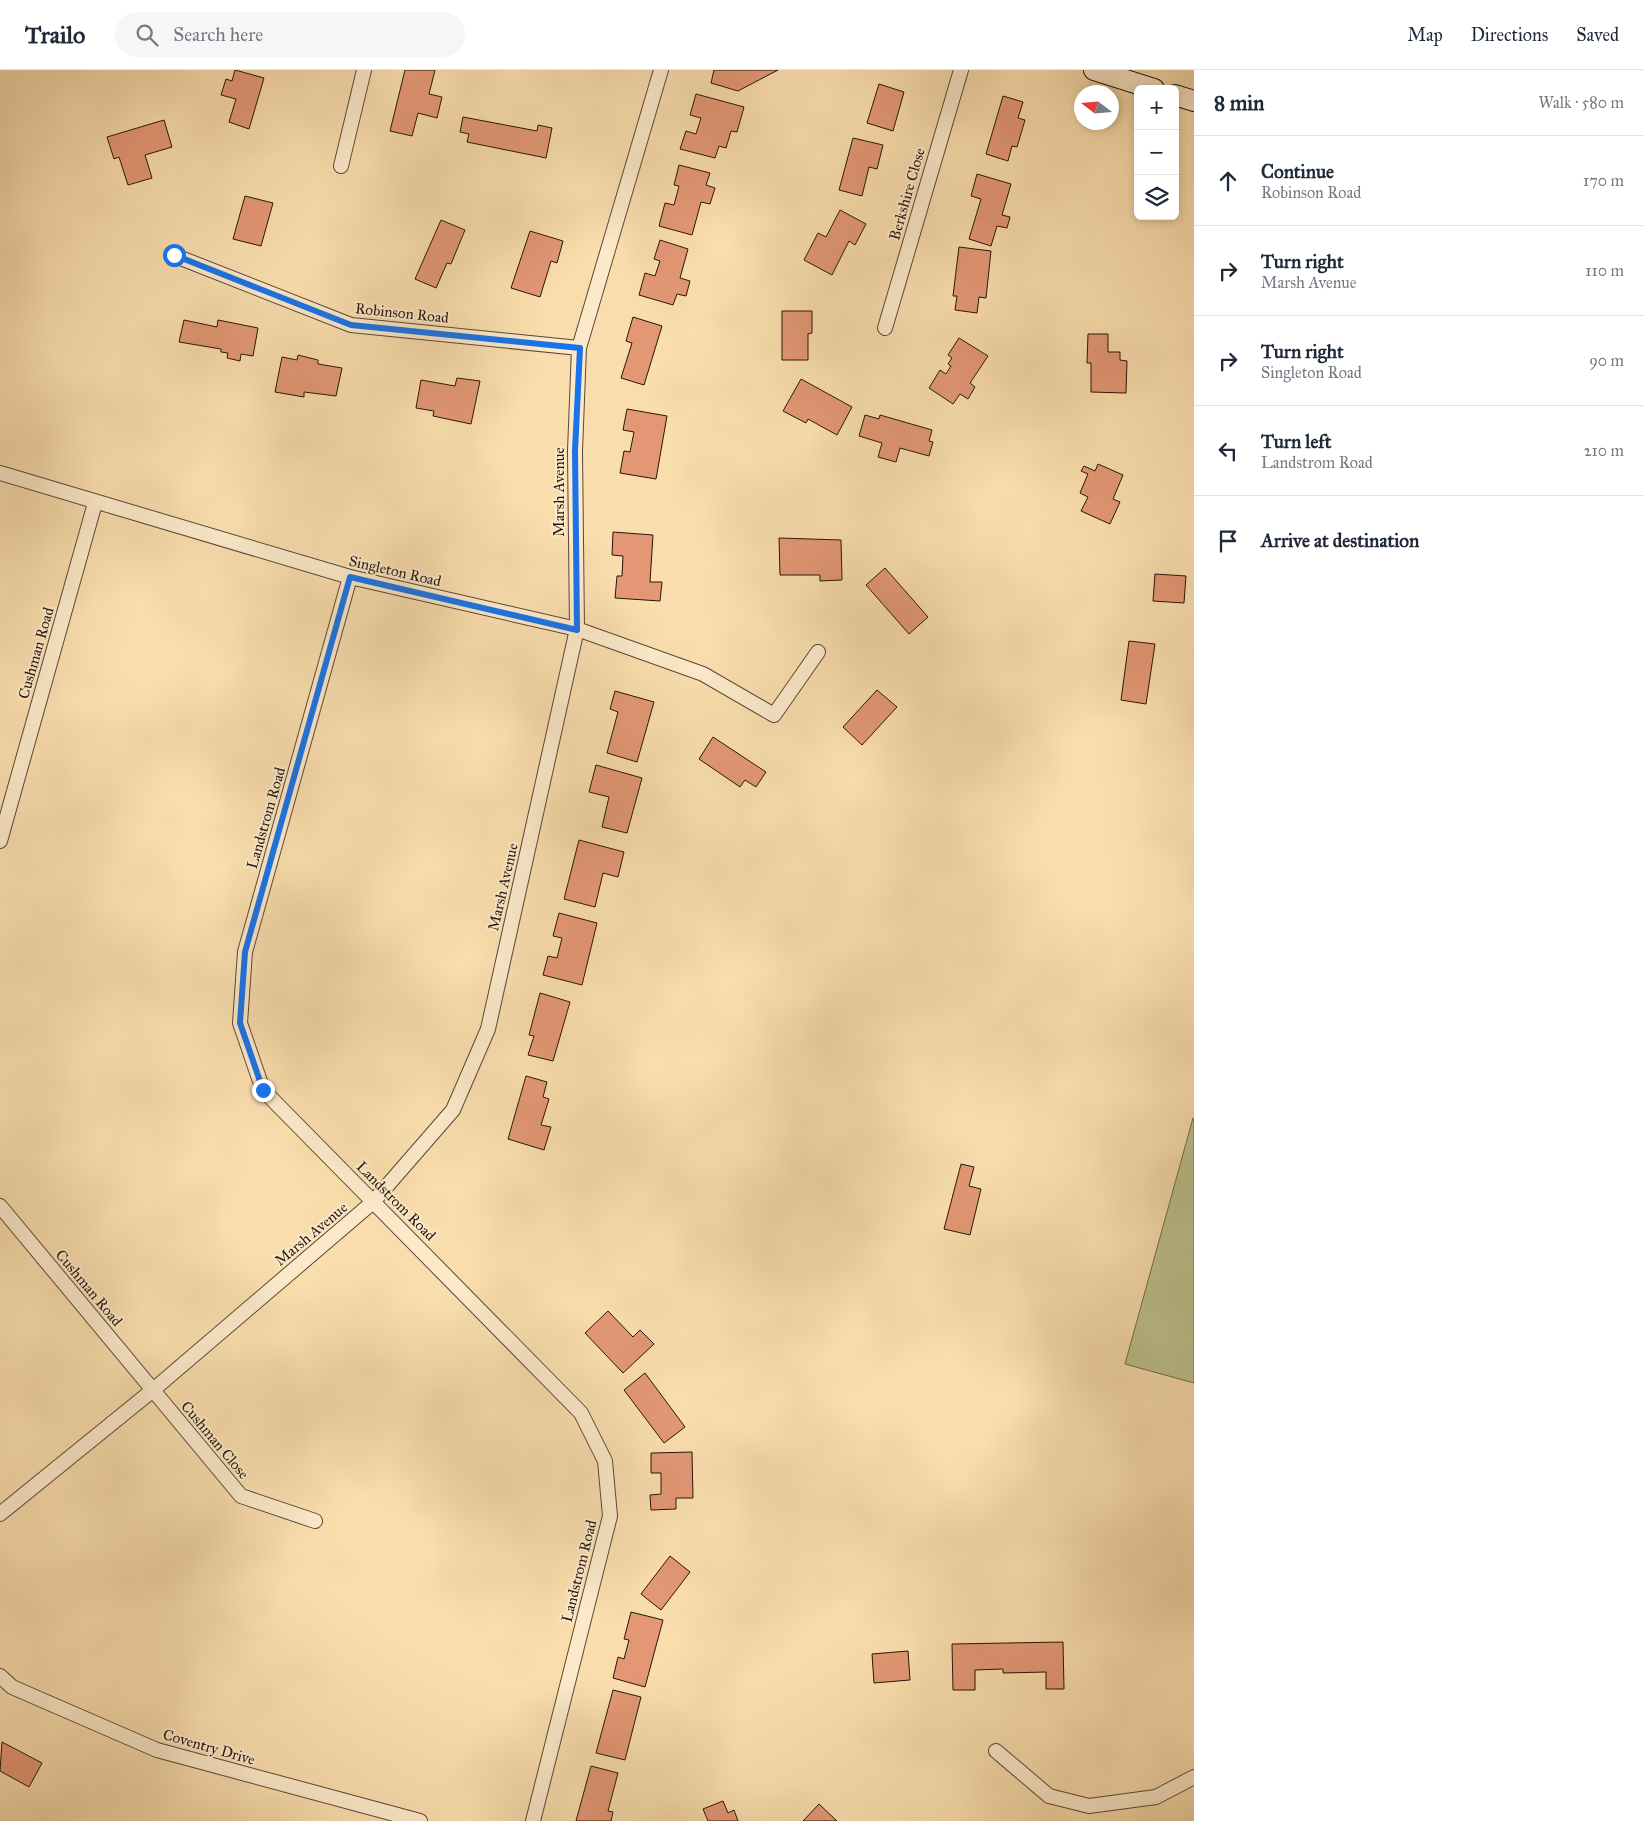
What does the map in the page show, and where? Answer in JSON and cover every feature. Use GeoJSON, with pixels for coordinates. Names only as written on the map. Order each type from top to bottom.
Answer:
{"type":"FeatureCollection","features":[{"type":"Feature","properties":{"kind":"main road"},"geometry":{"type":"LineString","coordinates":[[1094,70],[1141,85]]}},
{"type":"Feature","properties":{"kind":"main road"},"geometry":{"type":"LineString","coordinates":[[1179,96],[1194,101]]}},
{"type":"Feature","properties":{"kind":"street"},"geometry":{"type":"LineString","coordinates":[[341,166],[364,70]]}},
{"type":"Feature","properties":{"kind":"street","name":"Marsh Avenue"},"geometry":{"type":"LineString","coordinates":[[0,1514],[153,1390],[373,1202],[453,1110],[488,1028],[577,630],[575,451],[580,348],[661,70]]}},
{"type":"Feature","properties":{"kind":"street","name":"Berkshire Close"},"geometry":{"type":"LineString","coordinates":[[885,328],[961,70]]}},
{"type":"Feature","properties":{"kind":"street","name":"Robinson Road"},"geometry":{"type":"LineString","coordinates":[[174,255],[351,325],[580,348]]}},
{"type":"Feature","properties":{"kind":"street","name":"Singleton Road"},"geometry":{"type":"LineString","coordinates":[[0,473],[350,577],[577,630],[703,674],[774,715],[818,652]]}},
{"type":"Feature","properties":{"kind":"street","name":"Cushman Road"},"geometry":{"type":"LineString","coordinates":[[0,841],[95,502]]}},
{"type":"Feature","properties":{"kind":"street","name":"Landstrom Road"},"geometry":{"type":"LineString","coordinates":[[350,577],[245,952],[240,1023],[263,1090],[581,1413],[605,1461],[610,1516],[533,1821]]}},
{"type":"Feature","properties":{"kind":"street","name":"Cushman Road"},"geometry":{"type":"LineString","coordinates":[[0,1206],[153,1390]]}},
{"type":"Feature","properties":{"kind":"street","name":"Cushman Close"},"geometry":{"type":"LineString","coordinates":[[153,1390],[241,1496],[315,1521]]}},
{"type":"Feature","properties":{"kind":"street","name":"Coventry Drive"},"geometry":{"type":"LineString","coordinates":[[0,1676],[12,1687],[157,1750],[420,1821]]}},
{"type":"Feature","properties":{"kind":"street"},"geometry":{"type":"LineString","coordinates":[[996,1751],[1049,1796],[1089,1806],[1156,1797],[1194,1777]]}},
{"type":"Feature","properties":{"kind":"green space"},"geometry":{"type":"Polygon","coordinates":[[[1194,1118],[1194,1383],[1125,1364],[1194,1118]]]}},
{"type":"Feature","properties":{"kind":"building"},"geometry":{"type":"Polygon","coordinates":[[[235,70],[264,78],[249,129],[229,122],[236,99],[221,95],[226,79],[232,81],[235,70]]]}},
{"type":"Feature","properties":{"kind":"building"},"geometry":{"type":"Polygon","coordinates":[[[405,70],[435,70],[429,94],[442,97],[437,118],[418,113],[412,136],[390,131],[405,70]]]}},
{"type":"Feature","properties":{"kind":"building"},"geometry":{"type":"Polygon","coordinates":[[[714,70],[778,70],[738,91],[711,83],[714,70]]]}},
{"type":"Feature","properties":{"kind":"building"},"geometry":{"type":"Polygon","coordinates":[[[879,84],[904,92],[893,131],[867,123],[879,84]]]}},
{"type":"Feature","properties":{"kind":"building"},"geometry":{"type":"Polygon","coordinates":[[[696,94],[744,107],[737,132],[731,131],[726,148],[719,146],[715,158],[680,149],[686,131],[696,134],[701,118],[690,115],[696,94]]]}},
{"type":"Feature","properties":{"kind":"building"},"geometry":{"type":"Polygon","coordinates":[[[1003,96],[1023,102],[1018,118],[1025,120],[1017,147],[1012,146],[1008,161],[986,154],[1003,96]]]}},
{"type":"Feature","properties":{"kind":"building"},"geometry":{"type":"Polygon","coordinates":[[[463,117],[537,131],[538,125],[552,128],[546,158],[467,142],[469,134],[460,132],[463,117]]]}},
{"type":"Feature","properties":{"kind":"building"},"geometry":{"type":"Polygon","coordinates":[[[164,120],[172,147],[145,155],[152,178],[128,185],[119,157],[114,159],[107,137],[164,120]]]}},
{"type":"Feature","properties":{"kind":"building"},"geometry":{"type":"Polygon","coordinates":[[[853,138],[883,145],[877,169],[869,167],[862,196],[839,190],[853,138]]]}},
{"type":"Feature","properties":{"kind":"building"},"geometry":{"type":"Polygon","coordinates":[[[679,165],[710,173],[706,185],[715,188],[710,204],[701,202],[692,235],[659,226],[665,203],[674,205],[679,186],[674,185],[679,165]]]}},
{"type":"Feature","properties":{"kind":"building"},"geometry":{"type":"Polygon","coordinates":[[[977,174],[1011,184],[1002,215],[1010,217],[1007,228],[997,226],[991,246],[969,239],[981,199],[971,196],[977,174]]]}},
{"type":"Feature","properties":{"kind":"building"},"geometry":{"type":"Polygon","coordinates":[[[245,196],[273,203],[261,246],[233,239],[245,196]]]}},
{"type":"Feature","properties":{"kind":"building"},"geometry":{"type":"Polygon","coordinates":[[[840,210],[866,224],[855,245],[849,241],[832,275],[804,260],[818,233],[826,237],[840,210]]]}},
{"type":"Feature","properties":{"kind":"building"},"geometry":{"type":"Polygon","coordinates":[[[441,220],[465,230],[451,264],[447,263],[436,288],[415,279],[441,220]]]}},
{"type":"Feature","properties":{"kind":"building"},"geometry":{"type":"Polygon","coordinates":[[[530,231],[563,241],[557,263],[551,261],[540,297],[511,288],[530,231]]]}},
{"type":"Feature","properties":{"kind":"building"},"geometry":{"type":"Polygon","coordinates":[[[660,240],[688,249],[680,278],[690,281],[686,296],[677,294],[673,305],[639,295],[645,273],[655,276],[660,261],[654,259],[660,240]]]}},
{"type":"Feature","properties":{"kind":"building"},"geometry":{"type":"Polygon","coordinates":[[[959,247],[991,251],[986,298],[979,297],[977,313],[955,310],[957,296],[953,296],[959,247]]]}},
{"type":"Feature","properties":{"kind":"building"},"geometry":{"type":"Polygon","coordinates":[[[782,311],[812,311],[812,333],[808,334],[808,360],[782,360],[782,311]]]}},
{"type":"Feature","properties":{"kind":"building"},"geometry":{"type":"Polygon","coordinates":[[[633,317],[662,326],[644,385],[621,378],[632,343],[626,341],[633,317]]]}},
{"type":"Feature","properties":{"kind":"building"},"geometry":{"type":"Polygon","coordinates":[[[184,320],[217,327],[218,320],[258,328],[253,356],[241,354],[240,361],[227,358],[228,353],[221,352],[221,349],[179,342],[184,320]]]}},
{"type":"Feature","properties":{"kind":"building"},"geometry":{"type":"Polygon","coordinates":[[[1088,334],[1108,334],[1108,352],[1120,352],[1120,360],[1127,361],[1126,393],[1091,392],[1091,363],[1087,363],[1088,334]]]}},
{"type":"Feature","properties":{"kind":"building"},"geometry":{"type":"Polygon","coordinates":[[[959,338],[988,356],[970,383],[975,387],[968,399],[960,394],[953,404],[929,388],[940,370],[946,374],[951,366],[948,364],[952,358],[948,355],[959,338]]]}},
{"type":"Feature","properties":{"kind":"building"},"geometry":{"type":"Polygon","coordinates":[[[298,355],[318,360],[318,364],[342,368],[336,396],[304,392],[304,397],[275,392],[282,357],[297,360],[298,355]]]}},
{"type":"Feature","properties":{"kind":"building"},"geometry":{"type":"Polygon","coordinates":[[[457,378],[480,381],[471,424],[433,416],[434,411],[416,408],[421,380],[455,386],[457,378]]]}},
{"type":"Feature","properties":{"kind":"building"},"geometry":{"type":"Polygon","coordinates":[[[801,379],[852,407],[837,435],[808,419],[806,423],[783,411],[801,379]]]}},
{"type":"Feature","properties":{"kind":"building"},"geometry":{"type":"Polygon","coordinates":[[[627,409],[667,416],[656,479],[620,473],[624,451],[630,452],[634,432],[623,430],[627,409]]]}},
{"type":"Feature","properties":{"kind":"building"},"geometry":{"type":"Polygon","coordinates":[[[865,415],[879,419],[880,415],[932,430],[929,441],[933,442],[929,456],[900,448],[896,462],[878,457],[882,443],[859,436],[865,415]]]}},
{"type":"Feature","properties":{"kind":"building"},"geometry":{"type":"Polygon","coordinates":[[[1098,464],[1123,475],[1113,499],[1120,502],[1110,524],[1081,511],[1088,497],[1080,493],[1088,474],[1081,471],[1084,466],[1095,471],[1098,464]]]}},
{"type":"Feature","properties":{"kind":"building"},"geometry":{"type":"Polygon","coordinates":[[[613,532],[653,535],[650,582],[662,582],[660,601],[615,598],[617,576],[622,576],[623,556],[612,555],[613,532]]]}},
{"type":"Feature","properties":{"kind":"building"},"geometry":{"type":"Polygon","coordinates":[[[779,538],[841,540],[842,580],[820,581],[820,575],[780,575],[779,538]]]}},
{"type":"Feature","properties":{"kind":"building"},"geometry":{"type":"Polygon","coordinates":[[[885,568],[928,617],[909,634],[866,585],[885,568]]]}},
{"type":"Feature","properties":{"kind":"building"},"geometry":{"type":"Polygon","coordinates":[[[1155,574],[1186,576],[1184,603],[1153,601],[1155,574]]]}},
{"type":"Feature","properties":{"kind":"building"},"geometry":{"type":"Polygon","coordinates":[[[1129,641],[1155,644],[1146,704],[1121,700],[1129,641]]]}},
{"type":"Feature","properties":{"kind":"building"},"geometry":{"type":"Polygon","coordinates":[[[877,690],[897,707],[862,745],[843,727],[877,690]]]}},
{"type":"Feature","properties":{"kind":"building"},"geometry":{"type":"Polygon","coordinates":[[[615,691],[654,702],[637,762],[607,753],[618,712],[610,709],[615,691]]]}},
{"type":"Feature","properties":{"kind":"building"},"geometry":{"type":"Polygon","coordinates":[[[713,737],[766,772],[756,787],[745,780],[740,787],[699,759],[713,737]]]}},
{"type":"Feature","properties":{"kind":"building"},"geometry":{"type":"Polygon","coordinates":[[[596,765],[642,778],[627,833],[602,827],[609,797],[589,792],[596,765]]]}},
{"type":"Feature","properties":{"kind":"building"},"geometry":{"type":"Polygon","coordinates":[[[579,840],[624,852],[618,877],[603,873],[595,907],[564,899],[579,840]]]}},
{"type":"Feature","properties":{"kind":"building"},"geometry":{"type":"Polygon","coordinates":[[[559,913],[597,923],[582,985],[543,975],[548,956],[557,958],[562,938],[553,936],[559,913]]]}},
{"type":"Feature","properties":{"kind":"building"},"geometry":{"type":"Polygon","coordinates":[[[540,993],[570,1002],[553,1061],[528,1055],[534,1036],[529,1035],[540,993]]]}},
{"type":"Feature","properties":{"kind":"building"},"geometry":{"type":"Polygon","coordinates":[[[526,1076],[547,1082],[543,1097],[549,1099],[541,1125],[551,1127],[544,1150],[508,1139],[526,1076]]]}},
{"type":"Feature","properties":{"kind":"building"},"geometry":{"type":"Polygon","coordinates":[[[961,1164],[974,1167],[969,1186],[981,1189],[970,1235],[944,1229],[961,1164]]]}},
{"type":"Feature","properties":{"kind":"building"},"geometry":{"type":"Polygon","coordinates":[[[608,1311],[633,1337],[640,1330],[654,1344],[623,1373],[585,1333],[608,1311]]]}},
{"type":"Feature","properties":{"kind":"building"},"geometry":{"type":"Polygon","coordinates":[[[645,1373],[685,1427],[664,1443],[624,1390],[645,1373]]]}},
{"type":"Feature","properties":{"kind":"building"},"geometry":{"type":"Polygon","coordinates":[[[692,1452],[693,1498],[676,1498],[676,1509],[651,1510],[650,1495],[661,1494],[661,1473],[651,1473],[651,1453],[692,1452]]]}},
{"type":"Feature","properties":{"kind":"building"},"geometry":{"type":"Polygon","coordinates":[[[670,1556],[690,1572],[661,1610],[641,1594],[670,1556]]]}},
{"type":"Feature","properties":{"kind":"building"},"geometry":{"type":"Polygon","coordinates":[[[631,1612],[663,1620],[645,1687],[613,1678],[618,1657],[624,1659],[629,1640],[624,1639],[631,1612]]]}},
{"type":"Feature","properties":{"kind":"building"},"geometry":{"type":"Polygon","coordinates":[[[1063,1642],[1064,1689],[1046,1689],[1046,1672],[1003,1673],[1003,1669],[975,1670],[975,1690],[953,1690],[952,1644],[1063,1642]]]}},
{"type":"Feature","properties":{"kind":"building"},"geometry":{"type":"Polygon","coordinates":[[[908,1651],[910,1680],[874,1683],[872,1654],[908,1651]]]}},
{"type":"Feature","properties":{"kind":"building"},"geometry":{"type":"Polygon","coordinates":[[[613,1690],[641,1697],[625,1760],[596,1753],[613,1690]]]}},
{"type":"Feature","properties":{"kind":"building"},"geometry":{"type":"Polygon","coordinates":[[[2,1742],[42,1763],[29,1787],[0,1771],[2,1742]]]}},
{"type":"Feature","properties":{"kind":"building"},"geometry":{"type":"Polygon","coordinates":[[[591,1766],[618,1773],[608,1811],[613,1812],[611,1821],[576,1821],[591,1766]]]}},
{"type":"Feature","properties":{"kind":"building"},"geometry":{"type":"Polygon","coordinates":[[[723,1801],[728,1813],[734,1810],[738,1821],[708,1821],[703,1809],[723,1801]]]}},
{"type":"Feature","properties":{"kind":"building"},"geometry":{"type":"Polygon","coordinates":[[[819,1804],[837,1821],[803,1821],[819,1804]]]}},
{"type":"Feature","properties":{"kind":"route"},"geometry":{"type":"LineString","coordinates":[[174,255],[351,325],[580,348],[575,451],[577,630],[350,577],[245,952],[240,1023],[263,1090]]}}]}
